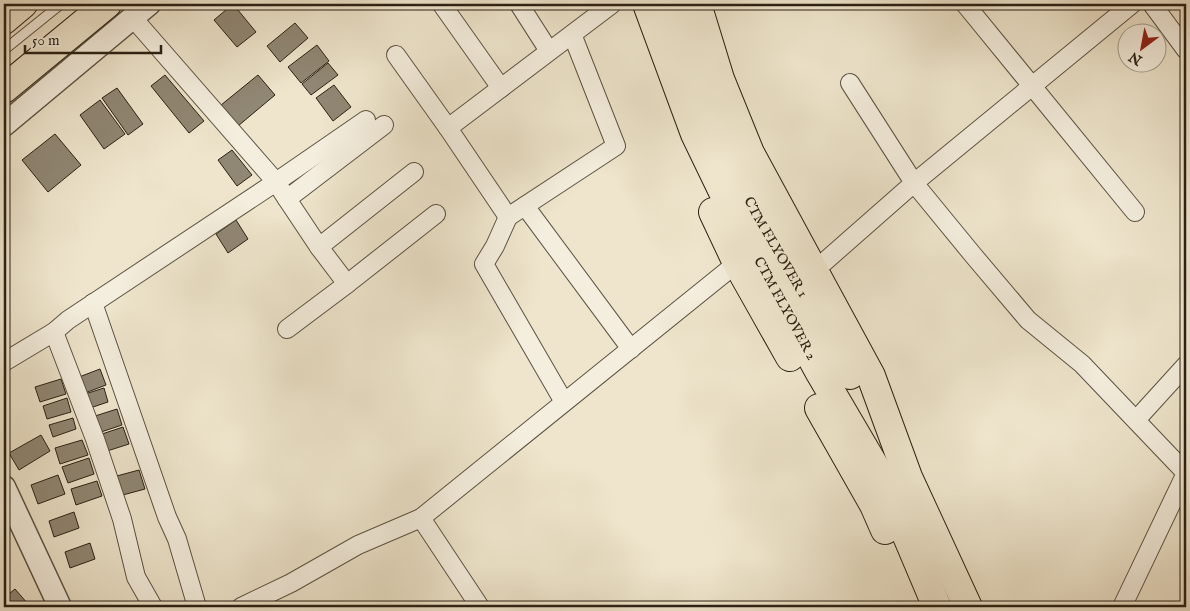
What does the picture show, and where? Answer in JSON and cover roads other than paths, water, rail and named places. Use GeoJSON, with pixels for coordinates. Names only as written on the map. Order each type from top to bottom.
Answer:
{"type":"FeatureCollection","features":[{"type":"Feature","properties":{"kind":"main road"},"geometry":{"type":"LineString","coordinates":[[4,20],[23,4]]}},
{"type":"Feature","properties":{"kind":"main road"},"geometry":{"type":"LineString","coordinates":[[4,89],[107,4]]}},
{"type":"Feature","properties":{"kind":"main road"},"geometry":{"type":"LineString","coordinates":[[631,4],[670,112],[699,182],[737,263],[874,505],[918,607]]}},
{"type":"Feature","properties":{"kind":"main road","name":"CTM FLYOVER 2"},"geometry":{"type":"LineString","coordinates":[[647,4],[695,134],[736,219],[820,373],[884,482],[937,607]]}},
{"type":"Feature","properties":{"kind":"main road","name":"CTM FLYOVER 1"},"geometry":{"type":"LineString","coordinates":[[672,4],[720,140],[755,213],[908,477]]}},
{"type":"Feature","properties":{"kind":"main road"},"geometry":{"type":"LineString","coordinates":[[697,4],[720,79],[750,153],[871,376],[908,477],[968,607]]}},
{"type":"Feature","properties":{"kind":"street"},"geometry":{"type":"LineString","coordinates":[[519,4],[549,51]]}},
{"type":"Feature","properties":{"kind":"street"},"geometry":{"type":"LineString","coordinates":[[448,128],[612,4]]}},
{"type":"Feature","properties":{"kind":"street"},"geometry":{"type":"LineString","coordinates":[[964,4],[1135,212]]}},
{"type":"Feature","properties":{"kind":"street"},"geometry":{"type":"LineString","coordinates":[[814,270],[914,183],[1132,4]]}},
{"type":"Feature","properties":{"kind":"street"},"geometry":{"type":"LineString","coordinates":[[1152,4],[1186,50]]}},
{"type":"Feature","properties":{"kind":"street"},"geometry":{"type":"LineString","coordinates":[[444,6],[501,88]]}},
{"type":"Feature","properties":{"kind":"street"},"geometry":{"type":"LineString","coordinates":[[4,125],[141,11],[276,182],[319,247],[347,284]]}},
{"type":"Feature","properties":{"kind":"street"},"geometry":{"type":"LineString","coordinates":[[564,402],[484,264],[495,246],[508,217],[616,146],[572,34]]}},
{"type":"Feature","properties":{"kind":"street"},"geometry":{"type":"LineString","coordinates":[[396,55],[508,217]]}},
{"type":"Feature","properties":{"kind":"street"},"geometry":{"type":"LineString","coordinates":[[850,83],[914,183],[1028,320],[1082,364],[1186,473],[1122,607]]}},
{"type":"Feature","properties":{"kind":"street"},"geometry":{"type":"LineString","coordinates":[[4,362],[54,332],[93,303],[366,120]]}},
{"type":"Feature","properties":{"kind":"street"},"geometry":{"type":"LineString","coordinates":[[287,199],[384,125]]}},
{"type":"Feature","properties":{"kind":"street"},"geometry":{"type":"LineString","coordinates":[[319,247],[414,172]]}},
{"type":"Feature","properties":{"kind":"street"},"geometry":{"type":"LineString","coordinates":[[525,206],[630,349]]}},
{"type":"Feature","properties":{"kind":"street"},"geometry":{"type":"LineString","coordinates":[[287,330],[436,214]]}},
{"type":"Feature","properties":{"kind":"street"},"geometry":{"type":"LineString","coordinates":[[241,607],[358,545],[421,518],[737,263]]}},
{"type":"Feature","properties":{"kind":"street"},"geometry":{"type":"LineString","coordinates":[[93,303],[167,517],[177,539],[197,607]]}},
{"type":"Feature","properties":{"kind":"street"},"geometry":{"type":"LineString","coordinates":[[54,332],[95,439],[122,519],[136,577],[153,607]]}},
{"type":"Feature","properties":{"kind":"street"},"geometry":{"type":"LineString","coordinates":[[1136,420],[1186,365]]}},
{"type":"Feature","properties":{"kind":"street"},"geometry":{"type":"LineString","coordinates":[[4,487],[60,607]]}},
{"type":"Feature","properties":{"kind":"street"},"geometry":{"type":"LineString","coordinates":[[421,518],[480,607]]}},
{"type":"Feature","properties":{"kind":"lane"},"geometry":{"type":"LineString","coordinates":[[4,50],[61,4]]}}]}
